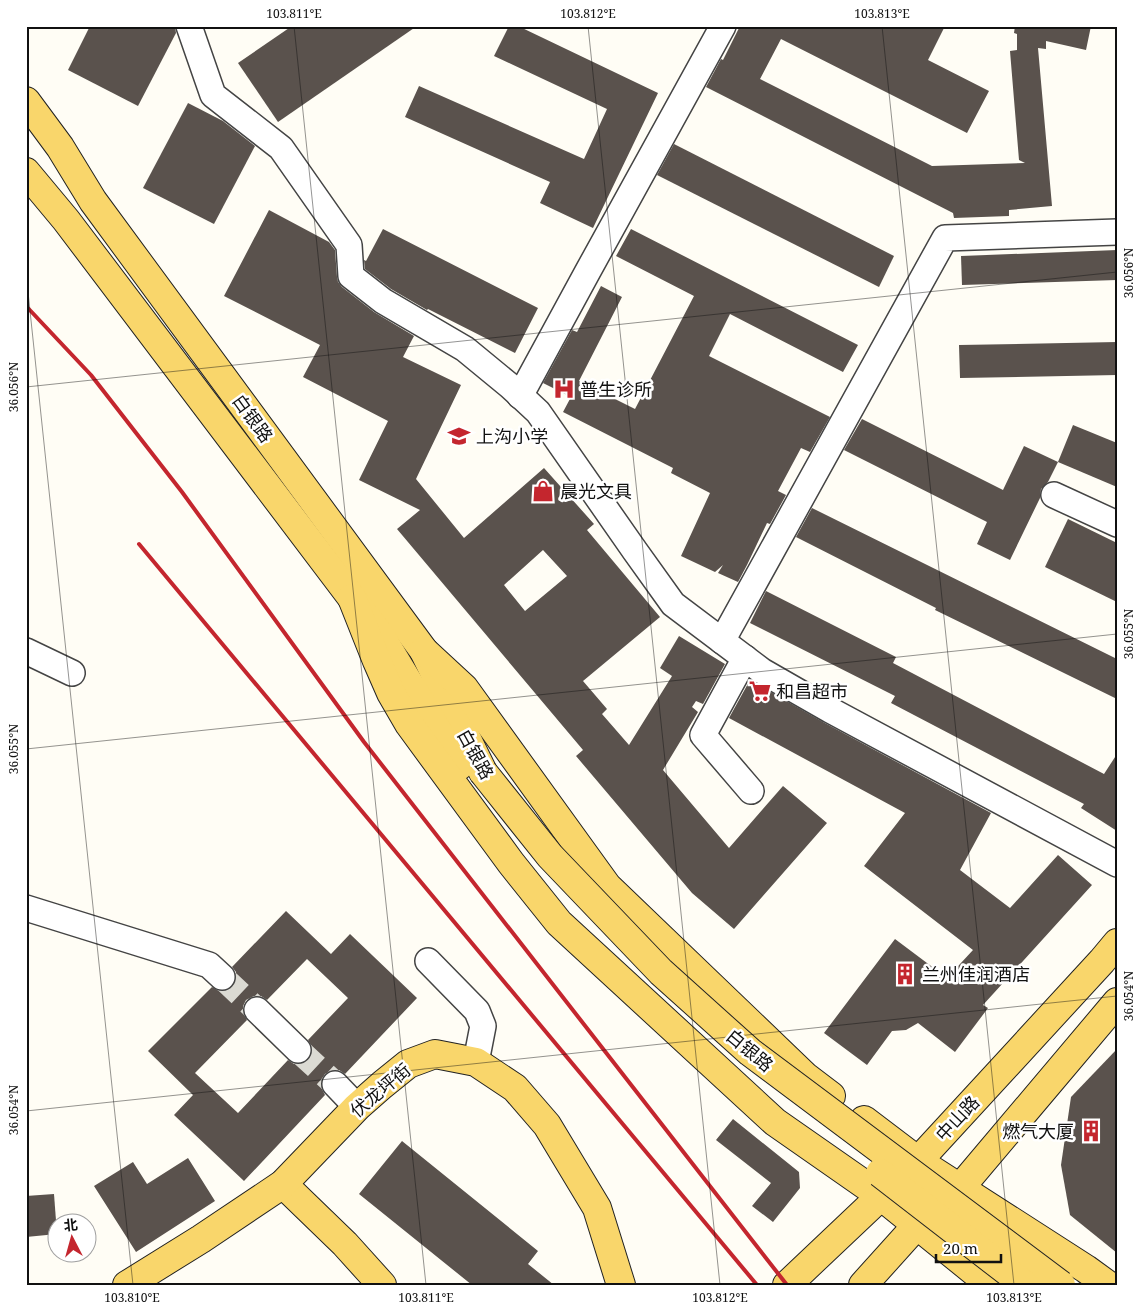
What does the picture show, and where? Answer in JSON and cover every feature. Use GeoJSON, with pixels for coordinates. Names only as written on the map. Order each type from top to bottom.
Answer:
{"type":"FeatureCollection","features":[{"type":"Feature","properties":{"kind":"main road","name":"白银路"},"geometry":{"type":"LineString","coordinates":[[26,101],[60,147],[93,201],[424,651],[476,777],[661,972],[750,1052],[1061,1285]]}},
{"type":"Feature","properties":{"kind":"main road","name":"白银路"},"geometry":{"type":"LineString","coordinates":[[26,172],[66,220],[380,635],[476,777],[519,846],[536,867],[656,990],[739,1065],[1025,1285]]}},
{"type":"Feature","properties":{"kind":"main road"},"geometry":{"type":"LineString","coordinates":[[352,598],[391,694],[409,724],[511,863],[559,923],[775,1122],[881,1196],[991,1285]]}},
{"type":"Feature","properties":{"kind":"main road"},"geometry":{"type":"LineString","coordinates":[[424,651],[464,688],[607,886],[806,1077],[918,1160],[1108,1285]]}},
{"type":"Feature","properties":{"kind":"main road","name":"中山路"},"geometry":{"type":"LineString","coordinates":[[788,1285],[918,1160],[1117,943]]}},
{"type":"Feature","properties":{"kind":"main road"},"geometry":{"type":"LineString","coordinates":[[863,1285],[917,1225],[960,1188],[1117,1002]]}},
{"type":"Feature","properties":{"kind":"main road","name":"伏龙坪街"},"geometry":{"type":"LineString","coordinates":[[127,1285],[201,1239],[283,1184],[358,1107],[408,1064],[435,1054],[476,1062],[515,1088],[547,1125],[598,1208],[621,1285]]}},
{"type":"Feature","properties":{"kind":"main road"},"geometry":{"type":"LineString","coordinates":[[283,1184],[344,1244],[382,1285]]}},
{"type":"Feature","properties":{"kind":"street"},"geometry":{"type":"LineString","coordinates":[[189,26],[213,95],[281,148],[350,245],[351,276],[383,301],[465,349],[538,412],[673,604],[762,672],[1117,864]]}},
{"type":"Feature","properties":{"kind":"street"},"geometry":{"type":"LineString","coordinates":[[520,396],[723,26]]}},
{"type":"Feature","properties":{"kind":"street"},"geometry":{"type":"LineString","coordinates":[[722,641],[945,238],[1117,232]]}},
{"type":"Feature","properties":{"kind":"street"},"geometry":{"type":"LineString","coordinates":[[1054,495],[1117,524]]}},
{"type":"Feature","properties":{"kind":"street"},"geometry":{"type":"LineString","coordinates":[[26,651],[72,673]]}},
{"type":"Feature","properties":{"kind":"street"},"geometry":{"type":"LineString","coordinates":[[745,658],[703,734],[750,791]]}},
{"type":"Feature","properties":{"kind":"street"},"geometry":{"type":"LineString","coordinates":[[26,908],[209,965],[222,977]]}},
{"type":"Feature","properties":{"kind":"street"},"geometry":{"type":"LineString","coordinates":[[428,961],[477,1011],[483,1026],[476,1062]]}},
{"type":"Feature","properties":{"kind":"street"},"geometry":{"type":"LineString","coordinates":[[257,1010],[298,1050]]}},
{"type":"Feature","properties":{"kind":"street"},"geometry":{"type":"LineString","coordinates":[[335,1084],[358,1107]]}},
{"type":"Feature","properties":{"kind":"building"},"geometry":{"type":"Polygon","coordinates":[[[90,26],[175,26],[176,33],[138,106],[68,70],[90,26]]]}},
{"type":"Feature","properties":{"kind":"building"},"geometry":{"type":"Polygon","coordinates":[[[292,26],[417,26],[278,122],[238,63],[292,26]]]}},
{"type":"Feature","properties":{"kind":"building"},"geometry":{"type":"Polygon","coordinates":[[[509,26],[518,26],[658,93],[593,228],[540,203],[550,182],[405,117],[419,86],[584,159],[607,109],[494,56],[509,26]]]}},
{"type":"Feature","properties":{"kind":"building"},"geometry":{"type":"Polygon","coordinates":[[[740,26],[945,26],[928,60],[989,91],[967,133],[781,39],[760,79],[932,166],[1025,163],[1019,160],[1010,51],[1017,50],[1017,34],[1014,33],[1015,26],[1091,26],[1086,50],[1046,41],[1046,49],[1038,48],[1052,206],[1009,210],[1009,216],[954,218],[953,213],[706,87],[721,59],[723,60],[740,26]]]}},
{"type":"Feature","properties":{"kind":"building"},"geometry":{"type":"Polygon","coordinates":[[[188,103],[223,121],[255,146],[214,224],[143,188],[188,103]]]}},
{"type":"Feature","properties":{"kind":"building"},"geometry":{"type":"Polygon","coordinates":[[[674,144],[894,256],[879,287],[657,175],[674,144]]]}},
{"type":"Feature","properties":{"kind":"building"},"geometry":{"type":"Polygon","coordinates":[[[269,210],[329,242],[335,250],[337,277],[342,287],[374,312],[414,336],[403,357],[461,385],[416,479],[464,538],[544,468],[594,524],[587,530],[660,617],[583,681],[607,709],[602,714],[629,745],[672,676],[660,668],[679,636],[725,664],[703,704],[696,701],[692,707],[698,712],[663,770],[729,848],[783,786],[827,823],[734,929],[692,893],[576,756],[583,750],[397,529],[420,510],[359,480],[388,421],[303,377],[320,345],[224,296],[269,210]],[[543,550],[504,585],[525,611],[567,576],[543,550]]]}},
{"type":"Feature","properties":{"kind":"building"},"geometry":{"type":"Polygon","coordinates":[[[383,229],[538,308],[515,353],[427,310],[391,289],[365,269],[364,260],[366,261],[383,229]]]}},
{"type":"Feature","properties":{"kind":"building"},"geometry":{"type":"Polygon","coordinates":[[[631,229],[858,345],[843,372],[730,314],[709,356],[830,417],[810,452],[801,448],[778,491],[786,495],[770,524],[767,523],[738,582],[718,573],[723,565],[715,572],[681,556],[710,493],[671,473],[673,468],[563,412],[571,397],[543,383],[572,330],[577,332],[601,286],[622,297],[579,381],[635,409],[694,296],[616,256],[631,229]]]}},
{"type":"Feature","properties":{"kind":"building"},"geometry":{"type":"Polygon","coordinates":[[[1117,250],[1117,280],[962,285],[961,256],[1117,250]]]}},
{"type":"Feature","properties":{"kind":"building"},"geometry":{"type":"Polygon","coordinates":[[[1117,342],[1117,375],[960,378],[959,345],[1117,342]]]}},
{"type":"Feature","properties":{"kind":"building"},"geometry":{"type":"Polygon","coordinates":[[[862,419],[1003,490],[1024,446],[1058,462],[1048,482],[1041,489],[1040,498],[1010,560],[977,544],[987,522],[844,450],[862,419]]]}},
{"type":"Feature","properties":{"kind":"building"},"geometry":{"type":"Polygon","coordinates":[[[1073,425],[1117,443],[1117,487],[1058,462],[1073,425]]]}},
{"type":"Feature","properties":{"kind":"building"},"geometry":{"type":"Polygon","coordinates":[[[812,508],[1117,659],[1117,699],[935,610],[936,608],[796,537],[812,508]]]}},
{"type":"Feature","properties":{"kind":"building"},"geometry":{"type":"Polygon","coordinates":[[[1068,519],[1117,543],[1117,602],[1045,567],[1068,519]]]}},
{"type":"Feature","properties":{"kind":"building"},"geometry":{"type":"Polygon","coordinates":[[[766,591],[896,657],[893,663],[1104,774],[1117,754],[1117,831],[1081,808],[1084,804],[891,703],[895,696],[750,623],[766,591]]]}},
{"type":"Feature","properties":{"kind":"building"},"geometry":{"type":"Polygon","coordinates":[[[750,680],[823,722],[991,813],[960,870],[1010,908],[1058,855],[1092,885],[983,1005],[988,1008],[955,1052],[918,1023],[906,1030],[892,1031],[867,1065],[824,1033],[895,939],[947,978],[973,950],[864,866],[905,813],[729,718],[750,680]]]}},
{"type":"Feature","properties":{"kind":"building"},"geometry":{"type":"Polygon","coordinates":[[[286,911],[331,954],[350,934],[417,998],[345,1074],[339,1070],[332,1070],[325,1074],[321,1080],[321,1087],[325,1095],[244,1181],[174,1115],[193,1095],[148,1051],[212,987],[219,991],[227,991],[232,987],[236,980],[236,972],[232,967],[286,911]],[[307,959],[267,1000],[261,996],[254,996],[246,1000],[243,1006],[243,1013],[247,1020],[195,1073],[238,1113],[288,1060],[294,1064],[301,1064],[309,1060],[312,1054],[312,1047],[308,1040],[348,998],[307,959]]]}},
{"type":"Feature","properties":{"kind":"building","name":"燃气大厦"},"geometry":{"type":"Polygon","coordinates":[[[1117,1049],[1117,1253],[1070,1215],[1061,1165],[1071,1097],[1117,1049]]]}},
{"type":"Feature","properties":{"kind":"building"},"geometry":{"type":"Polygon","coordinates":[[[733,1119],[799,1172],[800,1188],[773,1222],[752,1206],[771,1183],[716,1140],[733,1119]]]}},
{"type":"Feature","properties":{"kind":"building"},"geometry":{"type":"Polygon","coordinates":[[[402,1141],[538,1251],[528,1264],[554,1285],[472,1285],[359,1194],[402,1141]]]}},
{"type":"Feature","properties":{"kind":"building"},"geometry":{"type":"Polygon","coordinates":[[[188,1158],[215,1201],[136,1252],[94,1186],[133,1162],[147,1184],[188,1158]]]}},
{"type":"Feature","properties":{"kind":"building"},"geometry":{"type":"Polygon","coordinates":[[[54,1194],[56,1214],[48,1214],[48,1235],[26,1237],[26,1196],[54,1194]]]}},
{"type":"Feature","properties":{"kind":"tunnel"},"geometry":{"type":"LineString","coordinates":[[222,977],[257,1010]]}},
{"type":"Feature","properties":{"kind":"tunnel"},"geometry":{"type":"LineString","coordinates":[[298,1050],[335,1084]]}},
{"type":"Feature","properties":{"kind":"railway"},"geometry":{"type":"LineString","coordinates":[[26,306],[91,375],[182,492],[364,742],[787,1285]]}},
{"type":"Feature","properties":{"kind":"railway"},"geometry":{"type":"LineString","coordinates":[[139,544],[757,1285]]}},
{"type":"Feature","properties":{"kind":"place","name":"普生诊所"},"geometry":{"type":"Point","coordinates":[564,389]}},
{"type":"Feature","properties":{"kind":"place","name":"上沟小学"},"geometry":{"type":"Point","coordinates":[459,436]}},
{"type":"Feature","properties":{"kind":"place","name":"晨光文具"},"geometry":{"type":"Point","coordinates":[543,491]}},
{"type":"Feature","properties":{"kind":"place","name":"和昌超市"},"geometry":{"type":"Point","coordinates":[760,691]}},
{"type":"Feature","properties":{"kind":"place","name":"兰州佳润酒店"},"geometry":{"type":"Point","coordinates":[905,974]}},
{"type":"Feature","properties":{"kind":"place","name":"燃气大厦"},"geometry":{"type":"Point","coordinates":[1091,1131]}}]}
